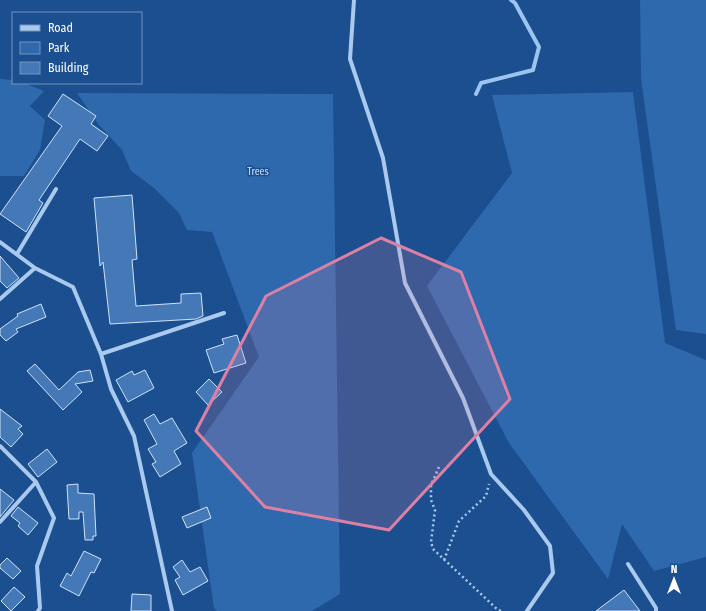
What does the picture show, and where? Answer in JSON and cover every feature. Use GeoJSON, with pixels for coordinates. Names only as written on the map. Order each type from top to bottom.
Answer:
{"type":"FeatureCollection","features":[{"type":"Feature","properties":{"kind":"street"},"geometry":{"type":"LineString","coordinates":[[354,0],[350,59],[383,158],[406,283],[463,398],[491,474],[524,510],[550,546],[553,573],[527,611]]}},
{"type":"Feature","properties":{"kind":"street"},"geometry":{"type":"LineString","coordinates":[[17,254],[56,189]]}},
{"type":"Feature","properties":{"kind":"street"},"geometry":{"type":"LineString","coordinates":[[0,242],[35,268],[73,287],[101,354],[112,389],[134,436],[172,611]]}},
{"type":"Feature","properties":{"kind":"street"},"geometry":{"type":"LineString","coordinates":[[0,299],[35,268]]}},
{"type":"Feature","properties":{"kind":"street"},"geometry":{"type":"LineString","coordinates":[[101,354],[224,314]]}},
{"type":"Feature","properties":{"kind":"street"},"geometry":{"type":"LineString","coordinates":[[0,446],[36,482],[54,518],[37,566],[40,608],[38,611]]}},
{"type":"Feature","properties":{"kind":"street"},"geometry":{"type":"LineString","coordinates":[[0,522],[36,482]]}},
{"type":"Feature","properties":{"kind":"street"},"geometry":{"type":"LineString","coordinates":[[628,564],[656,608],[656,611]]}},
{"type":"Feature","properties":{"kind":"path"},"geometry":{"type":"LineString","coordinates":[[439,467],[431,485],[431,500],[435,510],[431,542],[433,549],[498,610],[502,611]]}},
{"type":"Feature","properties":{"kind":"path"},"geometry":{"type":"LineString","coordinates":[[444,560],[459,521],[486,496],[491,474]]}},
{"type":"Feature","properties":{"kind":"highlighted area"},"geometry":{"type":"Polygon","coordinates":[[[381,238],[461,272],[510,399],[389,530],[265,507],[196,431],[266,296],[381,238]]]}},
{"type":"Feature","properties":{"kind":"green space"},"geometry":{"type":"Polygon","coordinates":[[[640,0],[706,0],[706,334],[676,330],[641,79],[640,0]]]}},
{"type":"Feature","properties":{"kind":"green space"},"geometry":{"type":"Polygon","coordinates":[[[0,79],[12,80],[12,84],[26,84],[44,91],[30,106],[45,120],[40,150],[24,176],[0,176],[0,79]]]}},
{"type":"Feature","properties":{"kind":"green space"},"geometry":{"type":"Polygon","coordinates":[[[633,92],[665,343],[706,360],[706,557],[654,571],[622,524],[608,579],[509,443],[427,286],[512,173],[492,95],[633,92]]]}},
{"type":"Feature","properties":{"kind":"green space","name":"Trees"},"geometry":{"type":"Polygon","coordinates":[[[77,93],[333,94],[340,594],[312,611],[217,611],[214,608],[192,453],[259,357],[212,232],[187,230],[179,213],[154,188],[131,171],[122,150],[99,125],[77,93]]]}},
{"type":"Feature","properties":{"kind":"building"},"geometry":{"type":"Polygon","coordinates":[[[63,94],[96,116],[91,124],[108,136],[97,151],[80,139],[39,200],[43,203],[26,232],[0,214],[62,126],[48,116],[63,94]]]}},
{"type":"Feature","properties":{"kind":"building"},"geometry":{"type":"Polygon","coordinates":[[[132,195],[137,259],[132,260],[136,306],[181,303],[181,294],[201,293],[203,316],[196,319],[110,324],[103,262],[100,266],[94,198],[132,195]]]}},
{"type":"Feature","properties":{"kind":"building"},"geometry":{"type":"Polygon","coordinates":[[[0,256],[19,278],[7,288],[0,281],[0,256]]]}},
{"type":"Feature","properties":{"kind":"building"},"geometry":{"type":"Polygon","coordinates":[[[41,304],[46,317],[16,329],[18,332],[6,341],[0,335],[0,329],[18,316],[17,314],[41,304]]]}},
{"type":"Feature","properties":{"kind":"building"},"geometry":{"type":"Polygon","coordinates":[[[237,335],[246,363],[214,373],[206,350],[224,344],[222,339],[237,335]]]}},
{"type":"Feature","properties":{"kind":"building"},"geometry":{"type":"Polygon","coordinates":[[[35,364],[59,390],[78,372],[90,370],[93,381],[75,384],[82,392],[63,410],[27,371],[35,364]]]}},
{"type":"Feature","properties":{"kind":"building"},"geometry":{"type":"Polygon","coordinates":[[[145,370],[154,388],[128,402],[116,380],[132,371],[134,375],[145,370]]]}},
{"type":"Feature","properties":{"kind":"building"},"geometry":{"type":"Polygon","coordinates":[[[209,379],[222,392],[208,405],[196,392],[209,379]]]}},
{"type":"Feature","properties":{"kind":"building"},"geometry":{"type":"Polygon","coordinates":[[[0,409],[22,426],[18,429],[23,434],[11,447],[0,437],[0,409]]]}},
{"type":"Feature","properties":{"kind":"building"},"geometry":{"type":"Polygon","coordinates":[[[154,414],[160,424],[172,418],[187,443],[174,451],[181,464],[160,477],[152,464],[156,462],[148,449],[157,444],[144,420],[154,414]]]}},
{"type":"Feature","properties":{"kind":"building"},"geometry":{"type":"Polygon","coordinates":[[[47,449],[57,462],[38,477],[28,464],[47,449]]]}},
{"type":"Feature","properties":{"kind":"building"},"geometry":{"type":"Polygon","coordinates":[[[78,484],[78,493],[94,494],[96,536],[93,536],[93,540],[85,540],[83,512],[79,512],[79,519],[69,519],[67,485],[78,484]]]}},
{"type":"Feature","properties":{"kind":"building"},"geometry":{"type":"Polygon","coordinates":[[[0,489],[14,500],[0,517],[0,489]]]}},
{"type":"Feature","properties":{"kind":"building"},"geometry":{"type":"Polygon","coordinates":[[[18,507],[38,523],[28,535],[18,526],[20,523],[11,516],[18,507]]]}},
{"type":"Feature","properties":{"kind":"building"},"geometry":{"type":"Polygon","coordinates":[[[207,507],[211,518],[187,528],[182,517],[207,507]]]}},
{"type":"Feature","properties":{"kind":"building"},"geometry":{"type":"Polygon","coordinates":[[[84,551],[101,559],[94,573],[91,572],[79,596],[60,586],[67,573],[71,576],[84,551]]]}},
{"type":"Feature","properties":{"kind":"building"},"geometry":{"type":"Polygon","coordinates":[[[7,558],[21,571],[13,579],[0,568],[0,565],[7,558]]]}},
{"type":"Feature","properties":{"kind":"building"},"geometry":{"type":"Polygon","coordinates":[[[182,560],[190,572],[200,567],[208,581],[183,595],[175,580],[180,577],[173,567],[182,560]]]}},
{"type":"Feature","properties":{"kind":"building"},"geometry":{"type":"Polygon","coordinates":[[[14,587],[25,597],[11,611],[1,601],[14,587]]]}},
{"type":"Feature","properties":{"kind":"building"},"geometry":{"type":"Polygon","coordinates":[[[624,590],[640,611],[596,611],[624,590]]]}},
{"type":"Feature","properties":{"kind":"building"},"geometry":{"type":"Polygon","coordinates":[[[132,594],[151,595],[151,611],[131,611],[132,594]]]}},
{"type":"Feature","properties":{"kind":"waterway"},"geometry":{"type":"LineString","coordinates":[[476,94],[481,83],[533,70],[539,47],[515,3],[511,0]]}}]}
